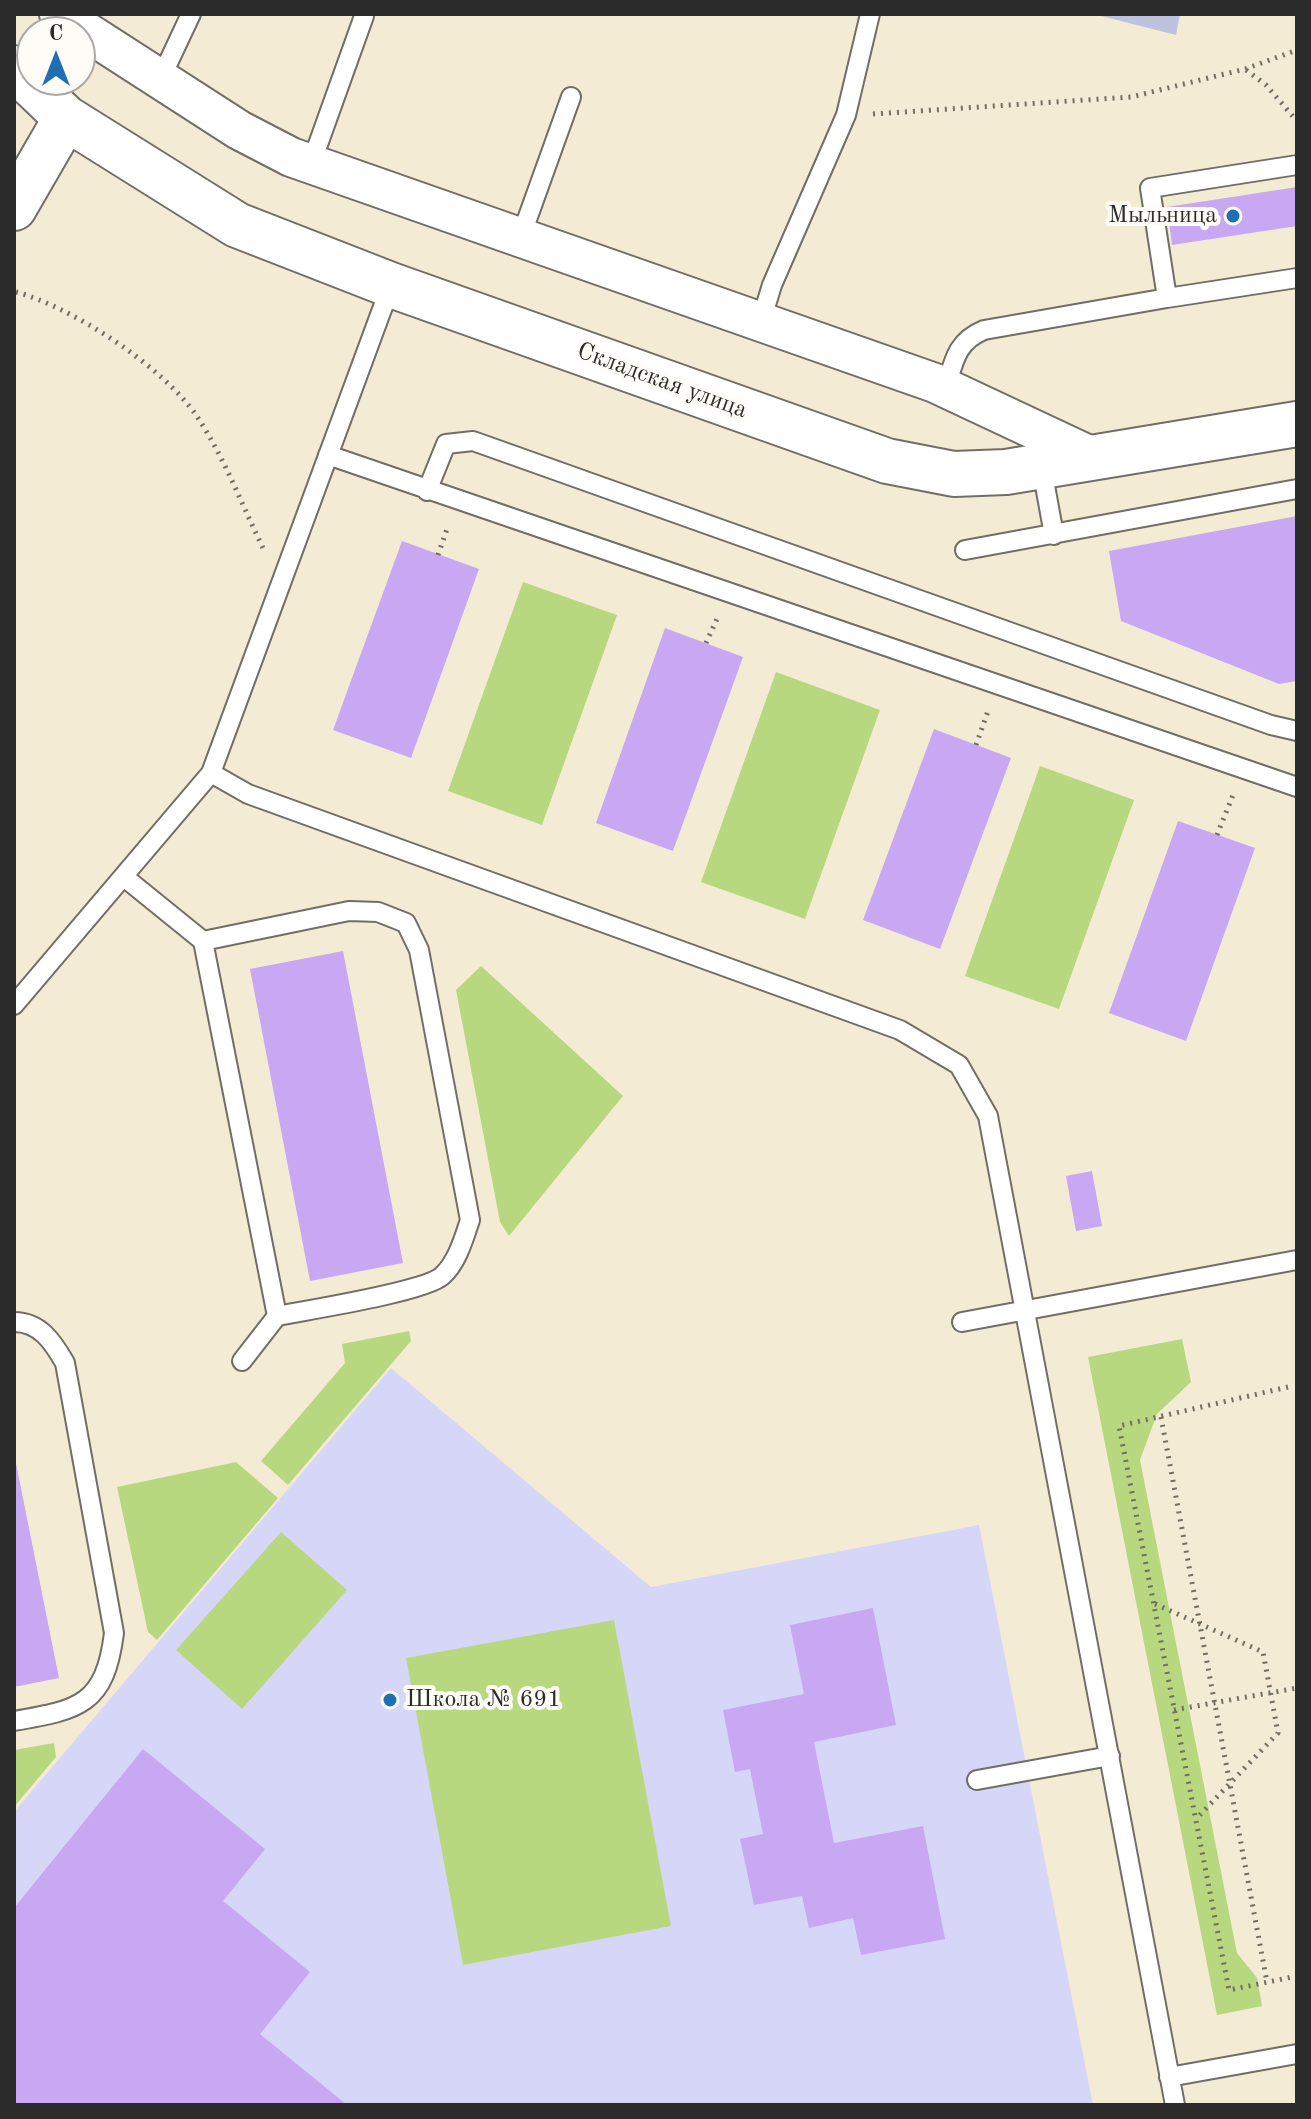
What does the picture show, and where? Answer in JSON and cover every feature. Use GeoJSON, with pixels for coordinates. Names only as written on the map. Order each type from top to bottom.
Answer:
{"type":"FeatureCollection","features":[{"type":"Feature","properties":{"kind":"street"},"geometry":{"type":"LineString","coordinates":[[59,14],[239,130],[311,164],[946,387],[1097,459]]}},
{"type":"Feature","properties":{"kind":"street","name":"Складская улица"},"geometry":{"type":"LineString","coordinates":[[14,68],[66,118],[237,225],[391,285],[887,461],[954,474],[1042,469],[1297,424]]}},
{"type":"Feature","properties":{"kind":"street","name":"Складская улица"},"geometry":{"type":"LineString","coordinates":[[14,104],[66,118]]}},
{"type":"Feature","properties":{"kind":"street"},"geometry":{"type":"LineString","coordinates":[[14,208],[66,118]]}},
{"type":"Feature","properties":{"kind":"lane"},"geometry":{"type":"LineString","coordinates":[[160,80],[191,14]]}},
{"type":"Feature","properties":{"kind":"lane"},"geometry":{"type":"LineString","coordinates":[[761,321],[772,285],[846,115],[870,14]]}},
{"type":"Feature","properties":{"kind":"lane"},"geometry":{"type":"LineString","coordinates":[[311,164],[364,16]]}},
{"type":"Feature","properties":{"kind":"lane"},"geometry":{"type":"LineString","coordinates":[[520,239],[571,97]]}},
{"type":"Feature","properties":{"kind":"lane"},"geometry":{"type":"LineString","coordinates":[[1167,298],[1150,188],[1297,165]]}},
{"type":"Feature","properties":{"kind":"lane"},"geometry":{"type":"LineString","coordinates":[[946,387],[956,352],[968,337],[984,330],[1297,278]]}},
{"type":"Feature","properties":{"kind":"lane"},"geometry":{"type":"LineString","coordinates":[[14,1005],[211,773],[391,285]]}},
{"type":"Feature","properties":{"kind":"lane"},"geometry":{"type":"LineString","coordinates":[[427,491],[446,444],[473,441],[1271,725],[1297,731]]}},
{"type":"Feature","properties":{"kind":"lane"},"geometry":{"type":"LineString","coordinates":[[328,455],[1297,787]]}},
{"type":"Feature","properties":{"kind":"lane"},"geometry":{"type":"LineString","coordinates":[[1042,469],[1054,535]]}},
{"type":"Feature","properties":{"kind":"lane"},"geometry":{"type":"LineString","coordinates":[[965,550],[1297,489]]}},
{"type":"Feature","properties":{"kind":"lane"},"geometry":{"type":"LineString","coordinates":[[211,773],[248,794],[900,1030],[959,1065],[988,1116],[1027,1309],[1175,2105]]}},
{"type":"Feature","properties":{"kind":"lane"},"geometry":{"type":"LineString","coordinates":[[124,877],[203,941],[277,1316]]}},
{"type":"Feature","properties":{"kind":"lane"},"geometry":{"type":"LineString","coordinates":[[203,941],[349,911],[378,912],[406,923],[419,950],[470,1220],[461,1247],[442,1277],[403,1291],[277,1316],[242,1361]]}},
{"type":"Feature","properties":{"kind":"lane"},"geometry":{"type":"LineString","coordinates":[[962,1322],[1297,1260]]}},
{"type":"Feature","properties":{"kind":"lane"},"geometry":{"type":"LineString","coordinates":[[14,1322],[27,1322],[51,1339],[65,1363],[114,1633],[110,1666],[95,1693],[67,1712],[14,1721]]}},
{"type":"Feature","properties":{"kind":"lane"},"geometry":{"type":"LineString","coordinates":[[977,1780],[1110,1756]]}},
{"type":"Feature","properties":{"kind":"lane"},"geometry":{"type":"LineString","coordinates":[[1169,2077],[1297,2054]]}},
{"type":"Feature","properties":{"kind":"path"},"geometry":{"type":"LineString","coordinates":[[846,115],[1131,97],[1245,69],[1297,50]]}},
{"type":"Feature","properties":{"kind":"path"},"geometry":{"type":"LineString","coordinates":[[1245,69],[1266,85],[1297,121]]}},
{"type":"Feature","properties":{"kind":"path"},"geometry":{"type":"LineString","coordinates":[[16,292],[37,297],[109,340],[153,372],[194,413],[223,461],[281,585]]}},
{"type":"Feature","properties":{"kind":"path"},"geometry":{"type":"LineString","coordinates":[[438,555],[448,526]]}},
{"type":"Feature","properties":{"kind":"path"},"geometry":{"type":"LineString","coordinates":[[706,643],[717,619]]}},
{"type":"Feature","properties":{"kind":"path"},"geometry":{"type":"LineString","coordinates":[[976,745],[988,711]]}},
{"type":"Feature","properties":{"kind":"path"},"geometry":{"type":"LineString","coordinates":[[1217,835],[1233,795]]}},
{"type":"Feature","properties":{"kind":"path"},"geometry":{"type":"LineString","coordinates":[[1288,1387],[1119,1426],[1229,1990],[1297,1976]]}},
{"type":"Feature","properties":{"kind":"path"},"geometry":{"type":"LineString","coordinates":[[1161,1416],[1267,1982]]}},
{"type":"Feature","properties":{"kind":"path"},"geometry":{"type":"LineString","coordinates":[[1154,1604],[1263,1652],[1278,1733],[1196,1819]]}},
{"type":"Feature","properties":{"kind":"path"},"geometry":{"type":"LineString","coordinates":[[1174,1710],[1297,1688]]}},
{"type":"Feature","properties":{"kind":"shaded area"},"geometry":{"type":"Polygon","coordinates":[[[1093,14],[1180,14],[1176,35],[1093,14]]]}},
{"type":"Feature","properties":{"kind":"shaded area","name":"Школа № 691"},"geometry":{"type":"Polygon","coordinates":[[[391,1368],[651,1587],[979,1525],[1093,2105],[14,2105],[14,1812],[391,1368]]]}},
{"type":"Feature","properties":{"kind":"green space"},"geometry":{"type":"Polygon","coordinates":[[[523,582],[617,615],[542,825],[448,791],[523,582]]]}},
{"type":"Feature","properties":{"kind":"green space"},"geometry":{"type":"Polygon","coordinates":[[[776,672],[880,710],[805,919],[701,882],[776,672]]]}},
{"type":"Feature","properties":{"kind":"green space"},"geometry":{"type":"Polygon","coordinates":[[[1040,766],[1134,800],[1059,1009],[965,976],[1040,766]]]}},
{"type":"Feature","properties":{"kind":"green space"},"geometry":{"type":"Polygon","coordinates":[[[481,966],[623,1096],[509,1236],[500,1222],[456,990],[481,966]]]}},
{"type":"Feature","properties":{"kind":"green space"},"geometry":{"type":"Polygon","coordinates":[[[409,1331],[411,1341],[288,1485],[261,1461],[345,1363],[342,1344],[409,1331]]]}},
{"type":"Feature","properties":{"kind":"green space"},"geometry":{"type":"Polygon","coordinates":[[[1182,1339],[1191,1382],[1157,1414],[1140,1460],[1237,1953],[1257,1978],[1262,2006],[1217,2015],[1088,1357],[1182,1339]]]}},
{"type":"Feature","properties":{"kind":"green space"},"geometry":{"type":"Polygon","coordinates":[[[236,1462],[278,1498],[157,1640],[148,1632],[117,1487],[236,1462]]]}},
{"type":"Feature","properties":{"kind":"green space"},"geometry":{"type":"Polygon","coordinates":[[[281,1532],[347,1590],[242,1709],[176,1650],[281,1532]]]}},
{"type":"Feature","properties":{"kind":"green space"},"geometry":{"type":"Polygon","coordinates":[[[614,1620],[671,1926],[463,1965],[406,1658],[614,1620]]]}},
{"type":"Feature","properties":{"kind":"green space"},"geometry":{"type":"Polygon","coordinates":[[[54,1743],[56,1757],[14,1807],[14,1750],[54,1743]]]}},
{"type":"Feature","properties":{"kind":"building","name":"Мыльница"},"geometry":{"type":"Polygon","coordinates":[[[1297,187],[1297,226],[1172,245],[1167,207],[1297,187]]]}},
{"type":"Feature","properties":{"kind":"building"},"geometry":{"type":"Polygon","coordinates":[[[1297,516],[1297,681],[1279,684],[1121,621],[1109,551],[1297,516]]]}},
{"type":"Feature","properties":{"kind":"building"},"geometry":{"type":"Polygon","coordinates":[[[402,541],[479,569],[411,758],[333,730],[402,541]]]}},
{"type":"Feature","properties":{"kind":"building"},"geometry":{"type":"Polygon","coordinates":[[[665,628],[743,657],[673,851],[596,823],[665,628]]]}},
{"type":"Feature","properties":{"kind":"building"},"geometry":{"type":"Polygon","coordinates":[[[934,729],[1011,758],[940,949],[863,920],[934,729]]]}},
{"type":"Feature","properties":{"kind":"building"},"geometry":{"type":"Polygon","coordinates":[[[1178,821],[1255,848],[1186,1041],[1109,1013],[1178,821]]]}},
{"type":"Feature","properties":{"kind":"building"},"geometry":{"type":"Polygon","coordinates":[[[343,951],[403,1263],[310,1281],[250,969],[343,951]]]}},
{"type":"Feature","properties":{"kind":"building"},"geometry":{"type":"Polygon","coordinates":[[[1092,1171],[1102,1226],[1076,1231],[1066,1176],[1092,1171]]]}},
{"type":"Feature","properties":{"kind":"building"},"geometry":{"type":"Polygon","coordinates":[[[14,1453],[59,1678],[14,1687],[14,1453]]]}},
{"type":"Feature","properties":{"kind":"building"},"geometry":{"type":"Polygon","coordinates":[[[873,1608],[896,1725],[814,1742],[834,1843],[923,1826],[945,1939],[861,1955],[853,1918],[809,1928],[802,1896],[754,1905],[740,1839],[763,1834],[750,1769],[735,1772],[723,1710],[804,1694],[790,1625],[873,1608]]]}},
{"type":"Feature","properties":{"kind":"building"},"geometry":{"type":"Polygon","coordinates":[[[143,1749],[265,1849],[223,1901],[310,1972],[260,2034],[347,2105],[14,2105],[14,1908],[143,1749]]]}},
{"type":"Feature","properties":{"kind":"place","name":"Мыльница"},"geometry":{"type":"Point","coordinates":[1233,216]}},
{"type":"Feature","properties":{"kind":"place","name":"Школа № 691"},"geometry":{"type":"Point","coordinates":[390,1700]}}]}
